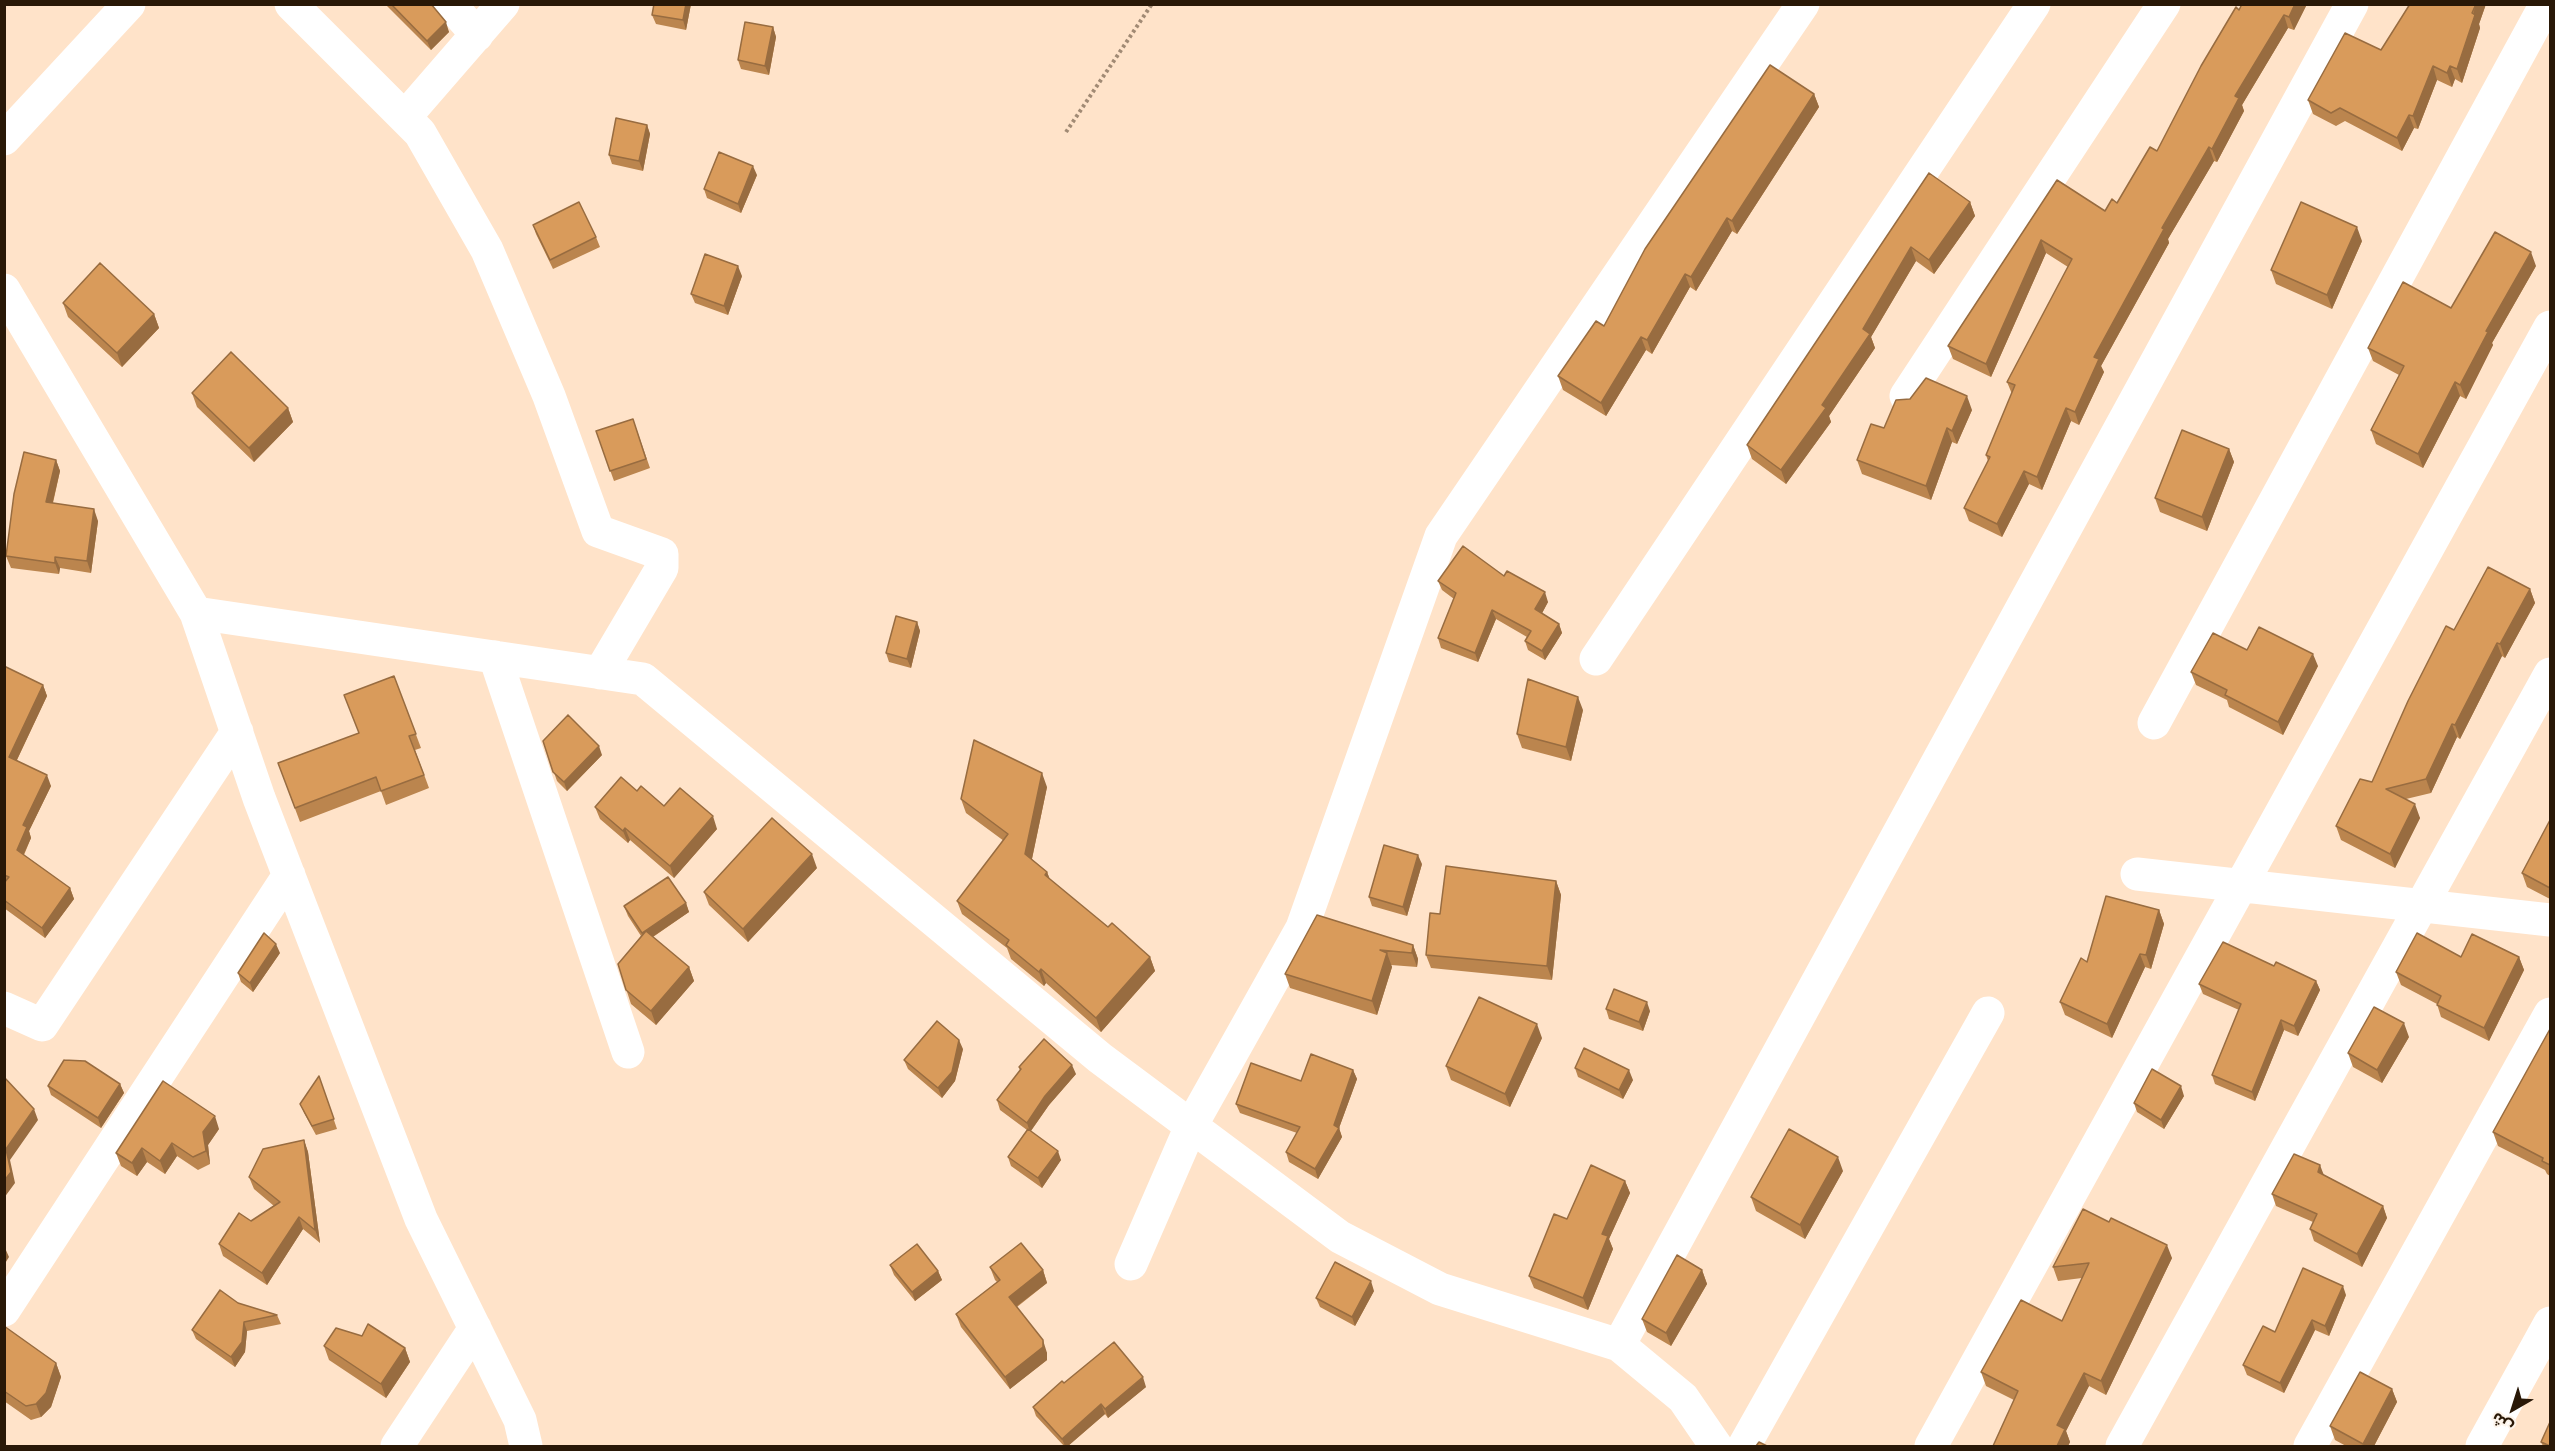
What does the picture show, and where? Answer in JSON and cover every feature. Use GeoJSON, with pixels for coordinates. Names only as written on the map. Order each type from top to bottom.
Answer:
{"type":"FeatureCollection","features":[{"type":"Feature","properties":{"kind":"street"},"geometry":{"type":"LineString","coordinates":[[4,139],[129,4]]}},
{"type":"Feature","properties":{"kind":"street"},"geometry":{"type":"LineString","coordinates":[[291,4],[420,133],[487,250],[549,396],[598,531],[662,554],[662,568],[600,673]]}},
{"type":"Feature","properties":{"kind":"street"},"geometry":{"type":"LineString","coordinates":[[450,4],[477,35]]}},
{"type":"Feature","properties":{"kind":"street"},"geometry":{"type":"LineString","coordinates":[[405,117],[503,4]]}},
{"type":"Feature","properties":{"kind":"street"},"geometry":{"type":"LineString","coordinates":[[1131,1264],[1191,1126],[1302,928],[1441,536],[1803,4]]}},
{"type":"Feature","properties":{"kind":"street"},"geometry":{"type":"LineString","coordinates":[[1596,659],[2034,4]]}},
{"type":"Feature","properties":{"kind":"street"},"geometry":{"type":"LineString","coordinates":[[1906,396],[2164,4]]}},
{"type":"Feature","properties":{"kind":"street"},"geometry":{"type":"LineString","coordinates":[[1619,1345],[2352,4]]}},
{"type":"Feature","properties":{"kind":"street"},"geometry":{"type":"LineString","coordinates":[[2154,723],[2546,4]]}},
{"type":"Feature","properties":{"kind":"street"},"geometry":{"type":"LineString","coordinates":[[4,290],[196,613],[289,875],[421,1219],[520,1420],[526,1446]]}},
{"type":"Feature","properties":{"kind":"street"},"geometry":{"type":"LineString","coordinates":[[1931,1446],[2550,327]]}},
{"type":"Feature","properties":{"kind":"street"},"geometry":{"type":"LineString","coordinates":[[196,613],[644,679],[1100,1058],[1340,1237],[1440,1289],[1619,1345],[1683,1398],[1716,1446]]}},
{"type":"Feature","properties":{"kind":"street"},"geometry":{"type":"LineString","coordinates":[[495,657],[628,1052]]}},
{"type":"Feature","properties":{"kind":"street"},"geometry":{"type":"LineString","coordinates":[[2122,1446],[2550,674]]}},
{"type":"Feature","properties":{"kind":"street"},"geometry":{"type":"LineString","coordinates":[[4,1008],[42,1025],[237,732]]}},
{"type":"Feature","properties":{"kind":"street"},"geometry":{"type":"LineString","coordinates":[[2137,874],[2550,920]]}},
{"type":"Feature","properties":{"kind":"street"},"geometry":{"type":"LineString","coordinates":[[4,1310],[289,875]]}},
{"type":"Feature","properties":{"kind":"street"},"geometry":{"type":"LineString","coordinates":[[1744,1446],[1988,1013]]}},
{"type":"Feature","properties":{"kind":"street"},"geometry":{"type":"LineString","coordinates":[[2310,1446],[2550,1014]]}},
{"type":"Feature","properties":{"kind":"street"},"geometry":{"type":"LineString","coordinates":[[2482,1446],[2550,1323]]}},
{"type":"Feature","properties":{"kind":"street"},"geometry":{"type":"LineString","coordinates":[[398,1446],[475,1328]]}},
{"type":"Feature","properties":{"kind":"path"},"geometry":{"type":"LineString","coordinates":[[1066,132],[1152,4]]}},
{"type":"Feature","properties":{"kind":"building"},"geometry":{"type":"Polygon","coordinates":[[[391,4],[431,4],[446,22],[427,41],[391,4]]]}},
{"type":"Feature","properties":{"kind":"building"},"geometry":{"type":"Polygon","coordinates":[[[654,4],[686,4],[683,20],[652,15],[654,4]]]}},
{"type":"Feature","properties":{"kind":"building"},"geometry":{"type":"Polygon","coordinates":[[[2242,4],[2295,4],[2289,17],[2284,15],[2235,96],[2239,98],[2212,149],[2209,147],[2162,228],[2164,229],[2094,357],[2099,359],[2075,412],[2066,408],[2037,477],[2024,471],[1997,524],[1964,508],[1990,457],[1986,455],[2015,385],[2007,382],[2072,259],[2041,240],[1986,364],[1948,346],[2057,180],[2105,211],[2112,199],[2117,203],[2150,147],[2157,151],[2201,66],[2236,7],[2239,10],[2242,4]]]}},
{"type":"Feature","properties":{"kind":"building"},"geometry":{"type":"Polygon","coordinates":[[[2410,4],[2476,4],[2472,13],[2475,15],[2457,69],[2450,66],[2447,73],[2433,66],[2413,116],[2409,115],[2397,138],[2340,108],[2331,113],[2308,100],[2345,33],[2381,50],[2410,4]]]}},
{"type":"Feature","properties":{"kind":"building"},"geometry":{"type":"Polygon","coordinates":[[[745,22],[773,27],[765,66],[738,60],[745,22]]]}},
{"type":"Feature","properties":{"kind":"building"},"geometry":{"type":"Polygon","coordinates":[[[1770,65],[1814,94],[1732,221],[1727,218],[1691,277],[1685,274],[1647,340],[1641,337],[1601,403],[1558,376],[1596,321],[1604,326],[1645,249],[1770,65]]]}},
{"type":"Feature","properties":{"kind":"building"},"geometry":{"type":"Polygon","coordinates":[[[616,118],[647,125],[639,161],[609,155],[616,118]]]}},
{"type":"Feature","properties":{"kind":"building"},"geometry":{"type":"Polygon","coordinates":[[[719,152],[753,166],[738,204],[704,189],[719,152]]]}},
{"type":"Feature","properties":{"kind":"building"},"geometry":{"type":"Polygon","coordinates":[[[1929,173],[1970,202],[1929,260],[1911,247],[1863,329],[1870,334],[1822,405],[1826,408],[1781,470],[1747,445],[1929,173]]]}},
{"type":"Feature","properties":{"kind":"building"},"geometry":{"type":"Polygon","coordinates":[[[579,202],[596,237],[550,260],[533,225],[579,202]]]}},
{"type":"Feature","properties":{"kind":"building"},"geometry":{"type":"Polygon","coordinates":[[[2301,202],[2357,227],[2327,295],[2271,270],[2301,202]]]}},
{"type":"Feature","properties":{"kind":"building"},"geometry":{"type":"Polygon","coordinates":[[[2495,232],[2531,252],[2486,331],[2488,332],[2460,385],[2455,382],[2418,454],[2371,430],[2404,366],[2368,348],[2403,282],[2451,308],[2495,232]]]}},
{"type":"Feature","properties":{"kind":"building"},"geometry":{"type":"Polygon","coordinates":[[[705,254],[738,266],[724,306],[691,294],[705,254]]]}},
{"type":"Feature","properties":{"kind":"building"},"geometry":{"type":"Polygon","coordinates":[[[100,263],[154,314],[117,353],[63,303],[100,263]]]}},
{"type":"Feature","properties":{"kind":"building"},"geometry":{"type":"Polygon","coordinates":[[[231,352],[288,408],[249,448],[192,393],[231,352]]]}},
{"type":"Feature","properties":{"kind":"building"},"geometry":{"type":"Polygon","coordinates":[[[1926,378],[1967,396],[1952,431],[1947,428],[1926,486],[1857,460],[1871,424],[1884,428],[1896,400],[1910,399],[1926,378]]]}},
{"type":"Feature","properties":{"kind":"building"},"geometry":{"type":"Polygon","coordinates":[[[633,419],[646,459],[610,471],[596,431],[633,419]]]}},
{"type":"Feature","properties":{"kind":"building"},"geometry":{"type":"Polygon","coordinates":[[[2182,430],[2229,449],[2202,517],[2155,498],[2182,430]]]}},
{"type":"Feature","properties":{"kind":"building"},"geometry":{"type":"Polygon","coordinates":[[[24,452],[56,460],[46,502],[94,509],[87,561],[55,557],[55,563],[6,556],[14,494],[24,452]]]}},
{"type":"Feature","properties":{"kind":"building"},"geometry":{"type":"Polygon","coordinates":[[[1463,546],[1504,576],[1507,571],[1545,592],[1535,609],[1559,624],[1542,651],[1525,641],[1531,631],[1492,610],[1475,653],[1438,638],[1456,593],[1438,581],[1463,546]]]}},
{"type":"Feature","properties":{"kind":"building"},"geometry":{"type":"Polygon","coordinates":[[[2488,567],[2530,589],[2500,644],[2497,643],[2455,725],[2452,724],[2426,779],[2386,789],[2415,804],[2390,854],[2336,826],[2360,779],[2372,782],[2408,701],[2446,626],[2454,630],[2488,567]]]}},
{"type":"Feature","properties":{"kind":"building"},"geometry":{"type":"Polygon","coordinates":[[[896,616],[917,622],[907,659],[886,653],[896,616]]]}},
{"type":"Feature","properties":{"kind":"building"},"geometry":{"type":"Polygon","coordinates":[[[2259,627],[2313,654],[2278,722],[2225,695],[2227,690],[2191,672],[2213,633],[2247,650],[2259,627]]]}},
{"type":"Feature","properties":{"kind":"building"},"geometry":{"type":"Polygon","coordinates":[[[4,666],[43,685],[9,757],[47,775],[23,825],[27,827],[17,850],[70,888],[42,928],[4,900],[4,883],[9,877],[4,875],[4,666]]]}},
{"type":"Feature","properties":{"kind":"building"},"geometry":{"type":"Polygon","coordinates":[[[394,676],[416,734],[409,736],[424,775],[381,791],[376,777],[295,808],[278,763],[359,733],[344,695],[394,676]]]}},
{"type":"Feature","properties":{"kind":"building"},"geometry":{"type":"Polygon","coordinates":[[[1528,679],[1578,697],[1566,747],[1517,734],[1528,679]]]}},
{"type":"Feature","properties":{"kind":"building"},"geometry":{"type":"Polygon","coordinates":[[[568,715],[599,746],[564,782],[553,772],[543,741],[568,715]]]}},
{"type":"Feature","properties":{"kind":"building"},"geometry":{"type":"Polygon","coordinates":[[[974,740],[1042,773],[1025,854],[1047,872],[1045,875],[1108,927],[1112,923],[1150,957],[1096,1018],[1041,969],[1039,972],[1006,945],[1009,940],[957,901],[1008,834],[961,799],[974,740]]]}},
{"type":"Feature","properties":{"kind":"building"},"geometry":{"type":"Polygon","coordinates":[[[621,777],[637,791],[641,786],[664,806],[680,788],[713,816],[670,866],[625,828],[623,831],[595,807],[621,777]]]}},
{"type":"Feature","properties":{"kind":"building"},"geometry":{"type":"Polygon","coordinates":[[[772,818],[812,854],[743,929],[704,892],[772,818]]]}},
{"type":"Feature","properties":{"kind":"building"},"geometry":{"type":"Polygon","coordinates":[[[2550,820],[2550,888],[2522,873],[2550,820]]]}},
{"type":"Feature","properties":{"kind":"building"},"geometry":{"type":"Polygon","coordinates":[[[1384,845],[1418,855],[1403,907],[1369,897],[1384,845]]]}},
{"type":"Feature","properties":{"kind":"building"},"geometry":{"type":"Polygon","coordinates":[[[1446,866],[1556,881],[1547,966],[1426,955],[1430,913],[1440,914],[1446,866]]]}},
{"type":"Feature","properties":{"kind":"building"},"geometry":{"type":"Polygon","coordinates":[[[668,877],[686,903],[642,933],[624,906],[668,877]]]}},
{"type":"Feature","properties":{"kind":"building"},"geometry":{"type":"Polygon","coordinates":[[[2106,896],[2159,910],[2146,955],[2140,954],[2107,1024],[2060,1002],[2081,958],[2087,962],[2106,896]]]}},
{"type":"Feature","properties":{"kind":"building"},"geometry":{"type":"Polygon","coordinates":[[[1317,915],[1413,945],[1412,953],[1380,950],[1387,953],[1372,1001],[1285,974],[1317,915]]]}},
{"type":"Feature","properties":{"kind":"building"},"geometry":{"type":"Polygon","coordinates":[[[646,931],[689,967],[651,1011],[626,990],[618,964],[646,931]]]}},
{"type":"Feature","properties":{"kind":"building"},"geometry":{"type":"Polygon","coordinates":[[[264,933],[276,944],[250,983],[238,973],[264,933]]]}},
{"type":"Feature","properties":{"kind":"building"},"geometry":{"type":"Polygon","coordinates":[[[2417,933],[2461,957],[2472,934],[2519,957],[2484,1028],[2437,1005],[2441,996],[2396,972],[2417,933]]]}},
{"type":"Feature","properties":{"kind":"building"},"geometry":{"type":"Polygon","coordinates":[[[2223,942],[2274,966],[2276,962],[2316,981],[2294,1026],[2281,1020],[2252,1092],[2212,1075],[2241,1004],[2199,984],[2223,942]]]}},
{"type":"Feature","properties":{"kind":"building"},"geometry":{"type":"Polygon","coordinates":[[[1614,989],[1647,1002],[1639,1022],[1606,1009],[1614,989]]]}},
{"type":"Feature","properties":{"kind":"building"},"geometry":{"type":"Polygon","coordinates":[[[1479,997],[1537,1024],[1505,1094],[1446,1066],[1479,997]]]}},
{"type":"Feature","properties":{"kind":"building"},"geometry":{"type":"Polygon","coordinates":[[[2374,1007],[2404,1023],[2377,1070],[2348,1053],[2374,1007]]]}},
{"type":"Feature","properties":{"kind":"building"},"geometry":{"type":"Polygon","coordinates":[[[937,1021],[959,1040],[952,1072],[938,1088],[904,1060],[937,1021]]]}},
{"type":"Feature","properties":{"kind":"building"},"geometry":{"type":"Polygon","coordinates":[[[2550,1029],[2550,1165],[2542,1161],[2543,1158],[2493,1132],[2550,1029]]]}},
{"type":"Feature","properties":{"kind":"building"},"geometry":{"type":"Polygon","coordinates":[[[1044,1039],[1072,1065],[1045,1096],[1027,1123],[997,1100],[1021,1069],[1019,1067],[1044,1039]]]}},
{"type":"Feature","properties":{"kind":"building"},"geometry":{"type":"Polygon","coordinates":[[[1584,1048],[1629,1070],[1619,1090],[1575,1068],[1584,1048]]]}},
{"type":"Feature","properties":{"kind":"building"},"geometry":{"type":"Polygon","coordinates":[[[1311,1054],[1353,1070],[1334,1125],[1339,1128],[1315,1169],[1286,1152],[1300,1127],[1236,1104],[1251,1063],[1301,1081],[1311,1054]]]}},
{"type":"Feature","properties":{"kind":"building"},"geometry":{"type":"Polygon","coordinates":[[[64,1060],[85,1061],[120,1084],[98,1118],[48,1086],[64,1060]]]}},
{"type":"Feature","properties":{"kind":"building"},"geometry":{"type":"Polygon","coordinates":[[[2152,1069],[2181,1086],[2161,1120],[2134,1103],[2152,1069]]]}},
{"type":"Feature","properties":{"kind":"building"},"geometry":{"type":"Polygon","coordinates":[[[319,1076],[334,1119],[312,1126],[300,1104],[319,1076]]]}},
{"type":"Feature","properties":{"kind":"building"},"geometry":{"type":"Polygon","coordinates":[[[4,1077],[34,1109],[6,1149],[11,1172],[4,1181],[4,1077]]]}},
{"type":"Feature","properties":{"kind":"building"},"geometry":{"type":"Polygon","coordinates":[[[163,1081],[215,1116],[203,1132],[206,1151],[193,1157],[172,1143],[160,1161],[142,1148],[132,1163],[116,1153],[163,1081]]]}},
{"type":"Feature","properties":{"kind":"building"},"geometry":{"type":"Polygon","coordinates":[[[1028,1129],[1058,1151],[1038,1178],[1008,1157],[1028,1129]]]}},
{"type":"Feature","properties":{"kind":"building"},"geometry":{"type":"Polygon","coordinates":[[[1789,1129],[1838,1157],[1800,1225],[1751,1197],[1789,1129]]]}},
{"type":"Feature","properties":{"kind":"building"},"geometry":{"type":"Polygon","coordinates":[[[304,1140],[315,1230],[299,1217],[262,1273],[219,1244],[239,1213],[251,1221],[280,1202],[249,1177],[263,1149],[304,1140]]]}},
{"type":"Feature","properties":{"kind":"building"},"geometry":{"type":"Polygon","coordinates":[[[2294,1154],[2320,1165],[2318,1172],[2383,1206],[2357,1254],[2310,1229],[2317,1214],[2272,1194],[2294,1154]]]}},
{"type":"Feature","properties":{"kind":"building"},"geometry":{"type":"Polygon","coordinates":[[[1591,1165],[1625,1181],[1602,1234],[1608,1236],[1583,1298],[1529,1276],[1554,1214],[1567,1219],[1591,1165]]]}},
{"type":"Feature","properties":{"kind":"building"},"geometry":{"type":"Polygon","coordinates":[[[2083,1209],[2109,1222],[2111,1218],[2167,1245],[2101,1381],[2084,1373],[2057,1425],[2065,1429],[2057,1446],[1993,1446],[2018,1391],[1981,1372],[2021,1300],[2062,1321],[2089,1263],[2053,1267],[2083,1209]]]}},
{"type":"Feature","properties":{"kind":"building"},"geometry":{"type":"Polygon","coordinates":[[[1021,1243],[1043,1270],[1009,1297],[1043,1340],[1043,1347],[1005,1377],[956,1314],[1000,1280],[990,1267],[1021,1243]]]}},
{"type":"Feature","properties":{"kind":"building"},"geometry":{"type":"Polygon","coordinates":[[[917,1244],[938,1271],[912,1292],[890,1265],[917,1244]]]}},
{"type":"Feature","properties":{"kind":"building"},"geometry":{"type":"Polygon","coordinates":[[[1677,1255],[1702,1270],[1666,1333],[1642,1319],[1677,1255]]]}},
{"type":"Feature","properties":{"kind":"building"},"geometry":{"type":"Polygon","coordinates":[[[1335,1262],[1371,1281],[1352,1317],[1316,1298],[1335,1262]]]}},
{"type":"Feature","properties":{"kind":"building"},"geometry":{"type":"Polygon","coordinates":[[[2303,1268],[2343,1286],[2325,1326],[2312,1320],[2280,1383],[2243,1365],[2263,1326],[2275,1332],[2303,1268]]]}},
{"type":"Feature","properties":{"kind":"building"},"geometry":{"type":"Polygon","coordinates":[[[220,1290],[238,1303],[277,1315],[244,1322],[242,1342],[231,1357],[192,1330],[220,1290]]]}},
{"type":"Feature","properties":{"kind":"building"},"geometry":{"type":"Polygon","coordinates":[[[368,1324],[405,1348],[381,1384],[324,1346],[336,1328],[362,1336],[368,1324]]]}},
{"type":"Feature","properties":{"kind":"building"},"geometry":{"type":"Polygon","coordinates":[[[4,1326],[56,1363],[46,1393],[36,1404],[26,1406],[4,1391],[4,1326]]]}},
{"type":"Feature","properties":{"kind":"building"},"geometry":{"type":"Polygon","coordinates":[[[1114,1342],[1143,1377],[1105,1409],[1101,1404],[1062,1439],[1033,1407],[1062,1381],[1064,1383],[1114,1342]]]}},
{"type":"Feature","properties":{"kind":"building"},"geometry":{"type":"Polygon","coordinates":[[[2360,1372],[2392,1389],[2363,1444],[2330,1426],[2360,1372]]]}},
{"type":"Feature","properties":{"kind":"building"},"geometry":{"type":"Polygon","coordinates":[[[2550,1422],[2550,1446],[2541,1442],[2550,1422]]]}}]}
